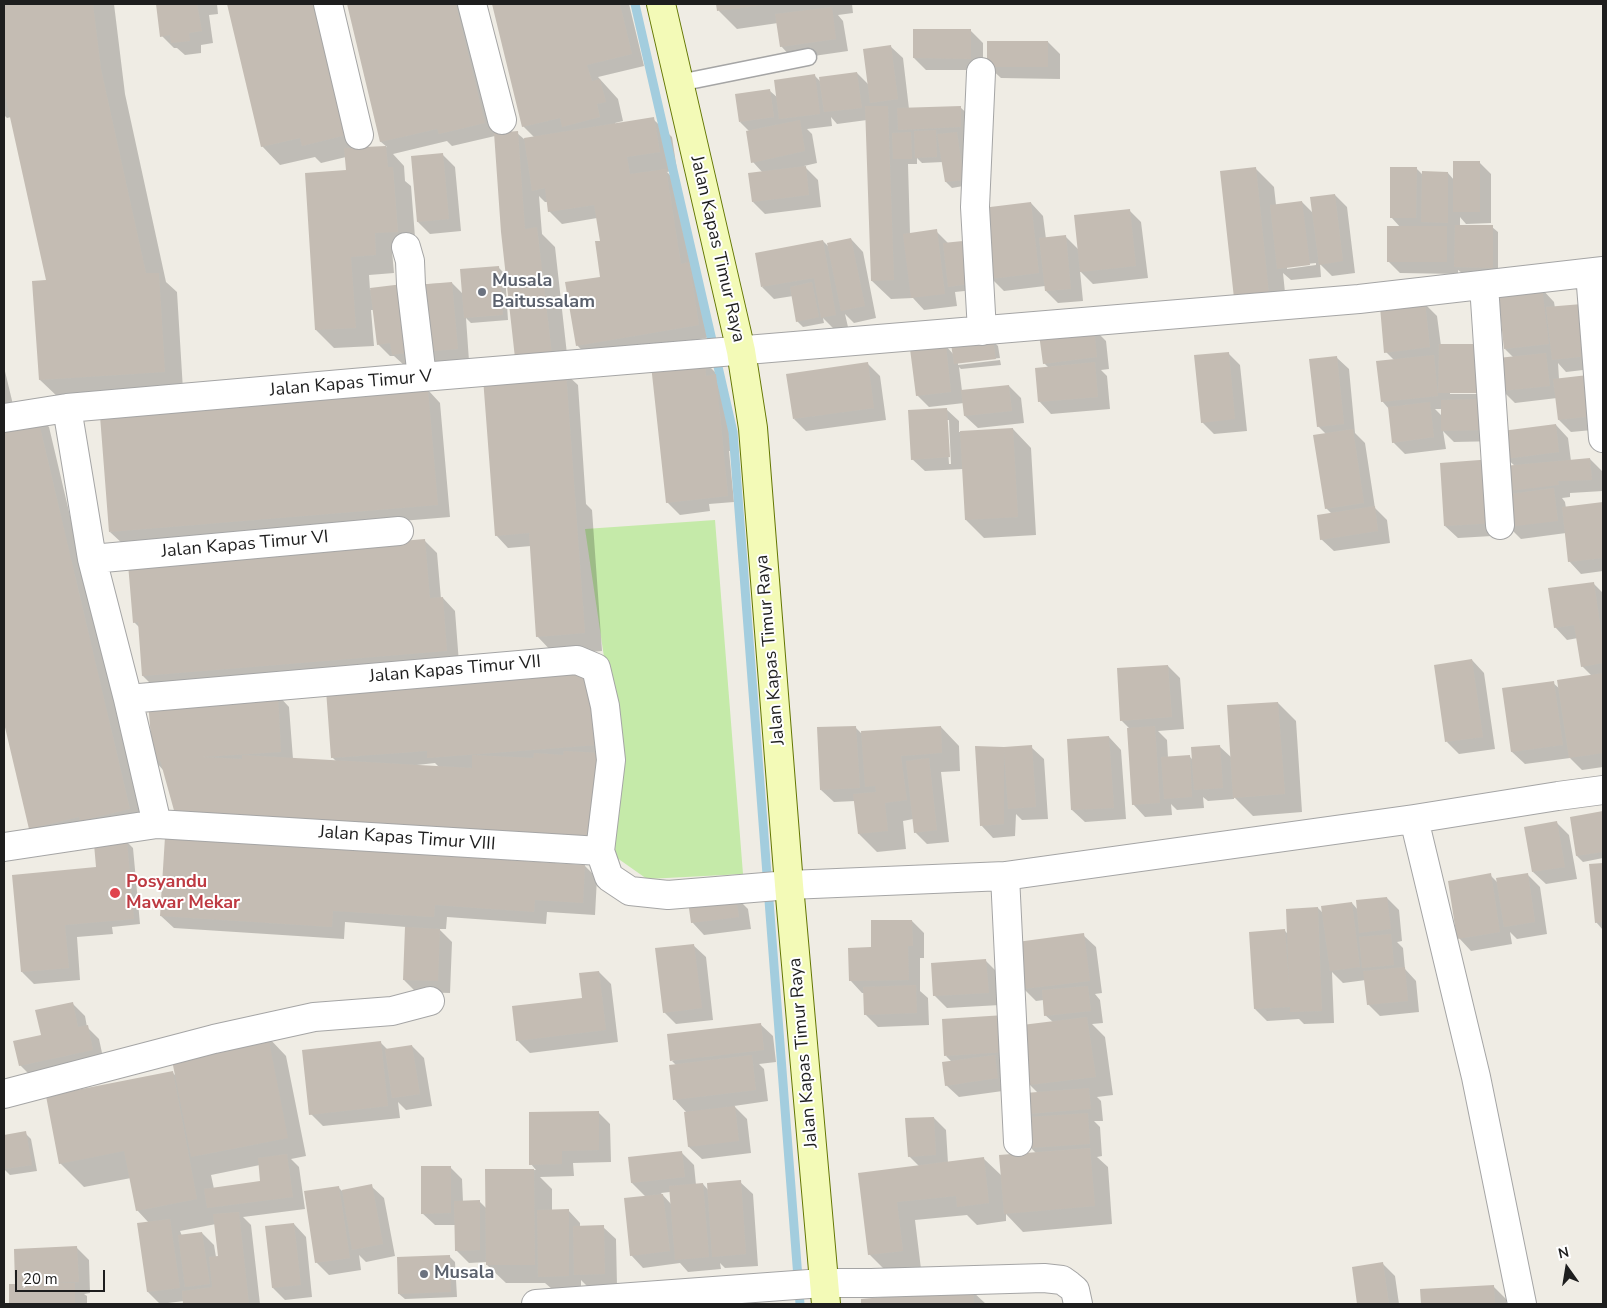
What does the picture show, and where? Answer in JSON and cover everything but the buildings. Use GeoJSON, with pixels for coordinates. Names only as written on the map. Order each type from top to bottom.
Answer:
{"type":"FeatureCollection","features":[{"type":"Feature","properties":{"kind":"street"},"geometry":{"type":"LineString","coordinates":[[328,4],[359,135]]}},
{"type":"Feature","properties":{"kind":"street"},"geometry":{"type":"LineString","coordinates":[[472,4],[502,120]]}},
{"type":"Feature","properties":{"kind":"street","name":"Jalan Kapas Timur Raya"},"geometry":{"type":"LineString","coordinates":[[660,4],[679,82],[753,428],[786,886],[822,1290]]}},
{"type":"Feature","properties":{"kind":"street"},"geometry":{"type":"LineString","coordinates":[[981,72],[974,207],[982,331]]}},
{"type":"Feature","properties":{"kind":"street"},"geometry":{"type":"LineString","coordinates":[[406,248],[410,261],[411,286],[422,377]]}},
{"type":"Feature","properties":{"kind":"street"},"geometry":{"type":"LineString","coordinates":[[1596,272],[1603,438]]}},
{"type":"Feature","properties":{"kind":"street","name":"Jalan Kapas Timur V"},"geometry":{"type":"LineString","coordinates":[[4,418],[67,408],[1359,299],[1596,272]]}},
{"type":"Feature","properties":{"kind":"street"},"geometry":{"type":"LineString","coordinates":[[1484,285],[1500,525]]}},
{"type":"Feature","properties":{"kind":"street"},"geometry":{"type":"LineString","coordinates":[[67,408],[92,559],[128,699],[157,824]]}},
{"type":"Feature","properties":{"kind":"street","name":"Jalan Kapas Timur VI"},"geometry":{"type":"LineString","coordinates":[[92,559],[399,531]]}},
{"type":"Feature","properties":{"kind":"street","name":"Jalan Kapas Timur VII"},"geometry":{"type":"LineString","coordinates":[[128,699],[577,660],[596,668],[612,760],[600,851]]}},
{"type":"Feature","properties":{"kind":"street"},"geometry":{"type":"LineString","coordinates":[[600,851],[609,878],[630,891],[668,895],[786,886],[1005,876],[1414,819],[1603,790]]}},
{"type":"Feature","properties":{"kind":"street"},"geometry":{"type":"LineString","coordinates":[[1414,819],[1476,1077],[1522,1304]]}},
{"type":"Feature","properties":{"kind":"street","name":"Jalan Kapas Timur VIII"},"geometry":{"type":"LineString","coordinates":[[4,847],[157,824],[600,851]]}},
{"type":"Feature","properties":{"kind":"street"},"geometry":{"type":"LineString","coordinates":[[1005,876],[1018,1142]]}},
{"type":"Feature","properties":{"kind":"street"},"geometry":{"type":"LineString","coordinates":[[4,1094],[214,1039],[314,1017],[392,1011],[430,1001]]}},
{"type":"Feature","properties":{"kind":"street"},"geometry":{"type":"LineString","coordinates":[[536,1304],[617,1301],[779,1286],[822,1290],[871,1283],[1044,1278],[1062,1280],[1069,1285],[1074,1290],[1078,1304]]}},
{"type":"Feature","properties":{"kind":"lane"},"geometry":{"type":"LineString","coordinates":[[679,82],[808,57]]}},
{"type":"Feature","properties":{"kind":"green space"},"geometry":{"type":"Polygon","coordinates":[[[715,520],[743,874],[647,879],[610,853],[620,765],[585,529],[715,520]]]}},
{"type":"Feature","properties":{"kind":"waterway"},"geometry":{"type":"LineString","coordinates":[[635,4],[733,432],[800,1304]]}},
{"type":"Feature","properties":{"kind":"place","name":"Musala Baitussalam"},"geometry":{"type":"Point","coordinates":[482,292]}},
{"type":"Feature","properties":{"kind":"place","name":"Posyandu Mawar Mekar"},"geometry":{"type":"Point","coordinates":[115,893]}},
{"type":"Feature","properties":{"kind":"place","name":"Musala"},"geometry":{"type":"Point","coordinates":[424,1274]}}]}
